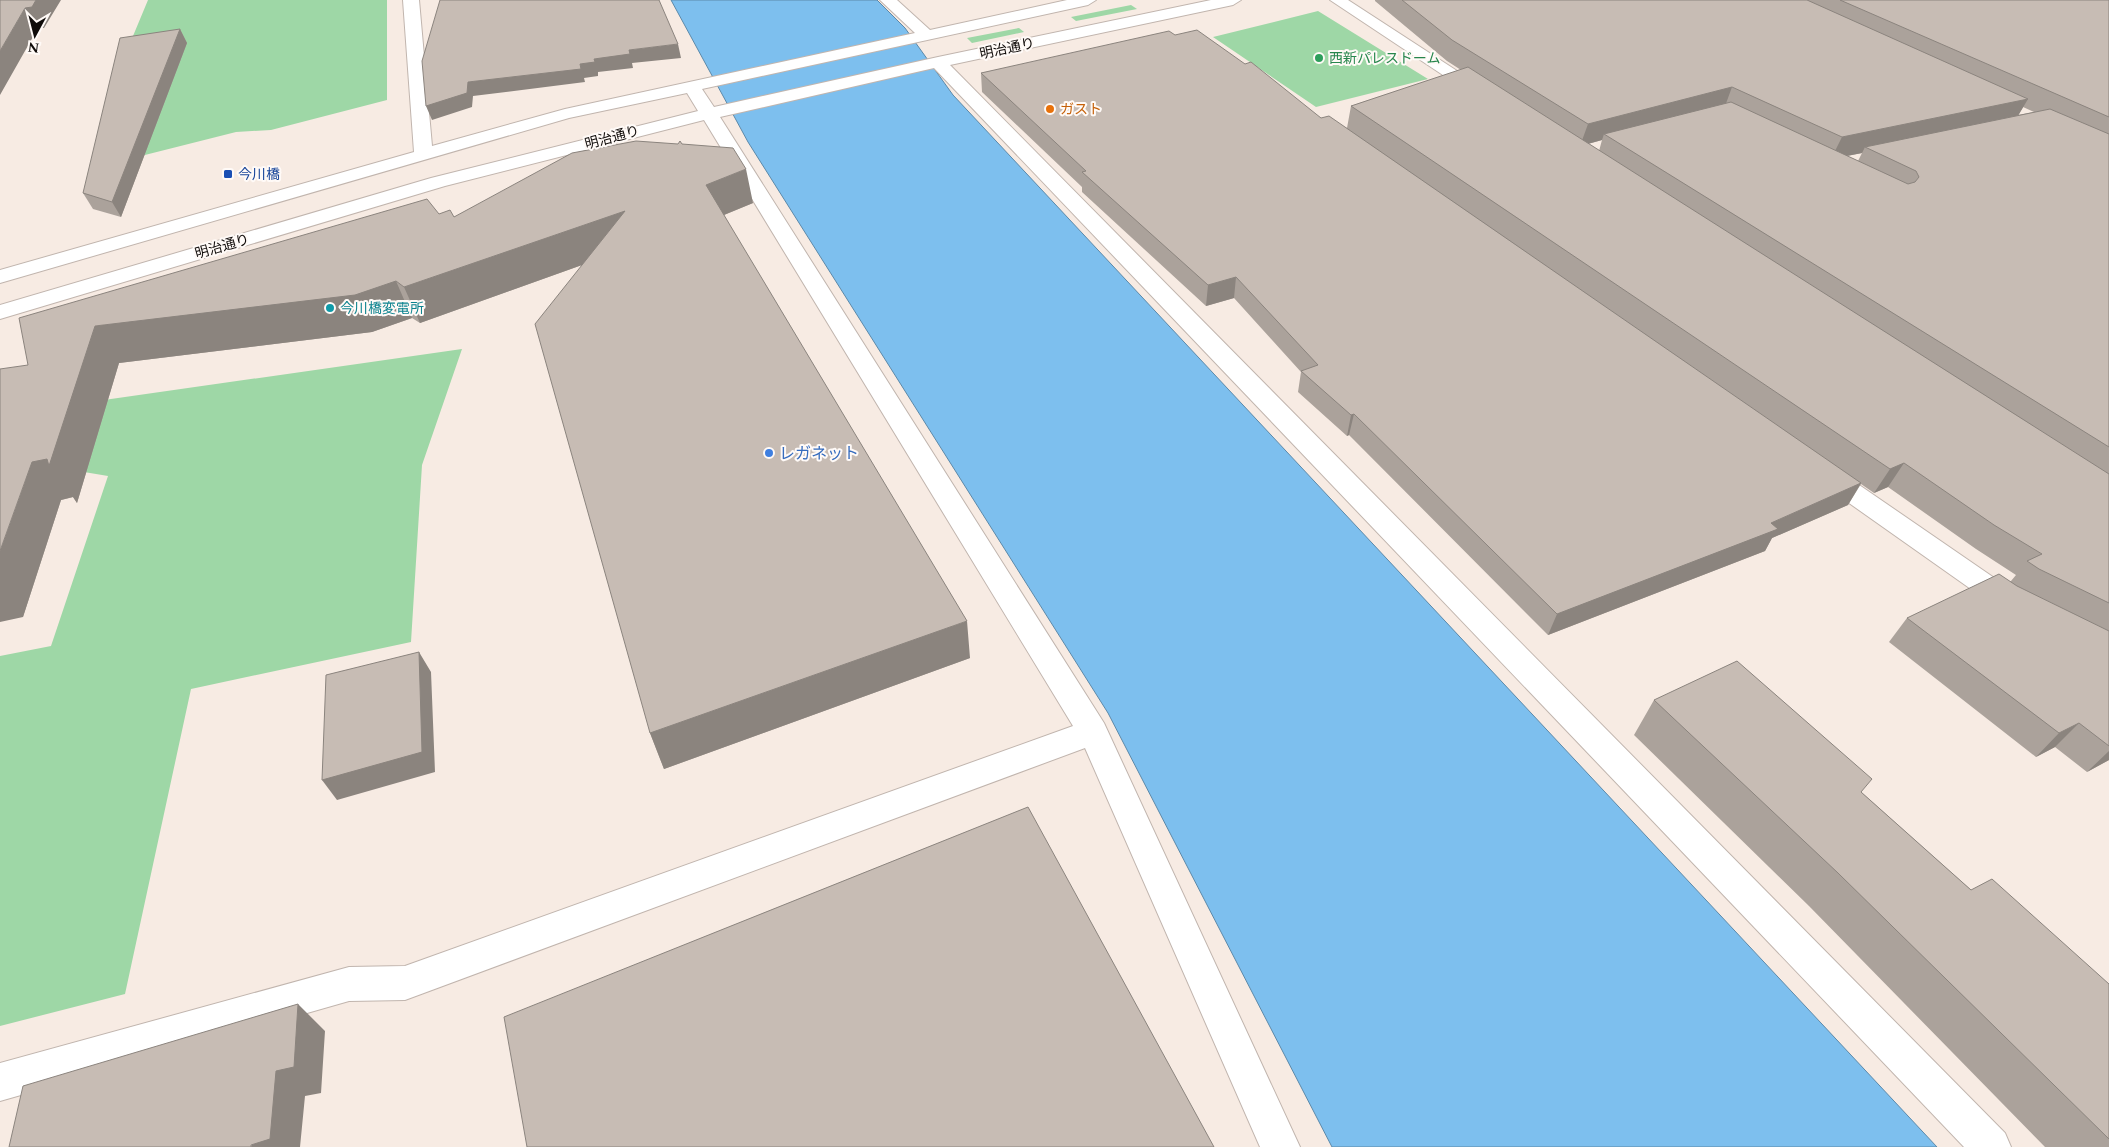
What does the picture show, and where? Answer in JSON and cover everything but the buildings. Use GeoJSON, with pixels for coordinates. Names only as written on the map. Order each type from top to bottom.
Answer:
{"type":"FeatureCollection","features":[{"type":"Feature","properties":{"kind":"street"},"geometry":{"type":"LineString","coordinates":[[410,0],[424,156]]}},
{"type":"Feature","properties":{"kind":"street"},"geometry":{"type":"LineString","coordinates":[[888,0],[926,35]]}},
{"type":"Feature","properties":{"kind":"street","name":"明治通り"},"geometry":{"type":"LineString","coordinates":[[0,276],[424,156],[565,114],[691,85],[1088,0]]}},
{"type":"Feature","properties":{"kind":"street","name":"明治通り"},"geometry":{"type":"LineString","coordinates":[[0,312],[438,182],[650,127],[936,63],[1233,0]]}},
{"type":"Feature","properties":{"kind":"street"},"geometry":{"type":"LineString","coordinates":[[1338,0],[1496,102]]}},
{"type":"Feature","properties":{"kind":"street"},"geometry":{"type":"LineString","coordinates":[[1159,16],[1187,31]]}},
{"type":"Feature","properties":{"kind":"street"},"geometry":{"type":"LineString","coordinates":[[936,63],[1991,1147]]}},
{"type":"Feature","properties":{"kind":"street"},"geometry":{"type":"LineString","coordinates":[[691,85],[718,113],[1093,732],[1280,1147]]}},
{"type":"Feature","properties":{"kind":"street"},"geometry":{"type":"LineString","coordinates":[[1806,461],[2008,602],[2033,615]]}},
{"type":"Feature","properties":{"kind":"street"},"geometry":{"type":"LineString","coordinates":[[0,1082],[349,984],[405,983],[1093,732]]}},
{"type":"Feature","properties":{"kind":"green space"},"geometry":{"type":"Polygon","coordinates":[[[148,0],[387,0],[387,100],[271,130],[236,132],[129,159],[118,72],[148,0]]]}},
{"type":"Feature","properties":{"kind":"green space"},"geometry":{"type":"Polygon","coordinates":[[[1131,5],[1137,9],[1076,21],[1071,17],[1131,5]]]}},
{"type":"Feature","properties":{"kind":"green space","name":"西新パレスドーム"},"geometry":{"type":"Polygon","coordinates":[[[1318,11],[1428,79],[1316,107],[1213,37],[1318,11]]]}},
{"type":"Feature","properties":{"kind":"green space"},"geometry":{"type":"Polygon","coordinates":[[[1019,28],[1024,32],[972,43],[967,38],[1019,28]]]}},
{"type":"Feature","properties":{"kind":"green space"},"geometry":{"type":"Polygon","coordinates":[[[462,349],[422,465],[411,642],[191,689],[125,994],[0,1026],[0,656],[51,646],[108,476],[72,470],[97,401],[462,349]]]}},
{"type":"Feature","properties":{"kind":"water"},"geometry":{"type":"Polygon","coordinates":[[[671,0],[877,0],[905,28],[953,95],[1937,1147],[1332,1147],[1108,713],[748,142],[671,0]]]}},
{"type":"Feature","properties":{"kind":"place","name":"西新パレスドーム"},"geometry":{"type":"Point","coordinates":[1319,58]}},
{"type":"Feature","properties":{"kind":"place","name":"ガスト"},"geometry":{"type":"Point","coordinates":[1050,109]}},
{"type":"Feature","properties":{"kind":"place","name":"今川橋"},"geometry":{"type":"Point","coordinates":[228,174]}},
{"type":"Feature","properties":{"kind":"place","name":"今川橋変電所"},"geometry":{"type":"Point","coordinates":[330,308]}},
{"type":"Feature","properties":{"kind":"place","name":"レガネット"},"geometry":{"type":"Point","coordinates":[769,453]}}]}
